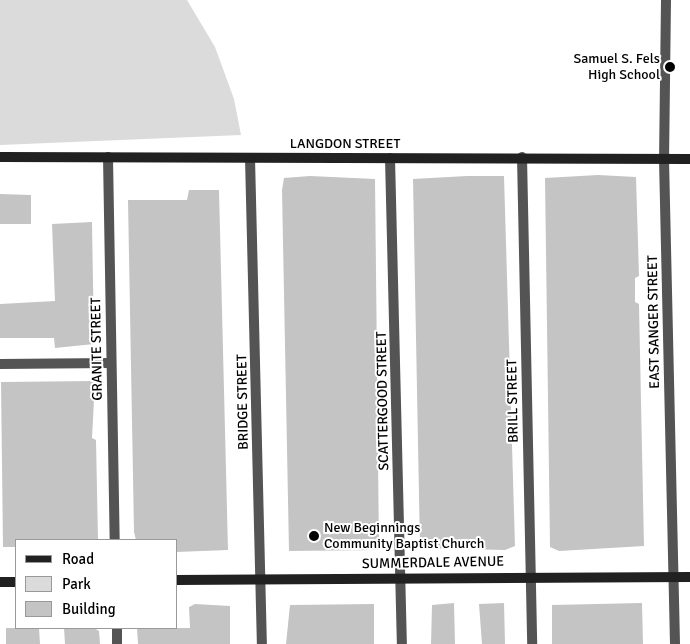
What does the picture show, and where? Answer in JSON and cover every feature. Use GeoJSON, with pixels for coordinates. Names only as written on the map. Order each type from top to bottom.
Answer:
{"type":"FeatureCollection","features":[{"type":"Feature","properties":{"kind":"street","name":"EAST SANGER STREET"},"geometry":{"type":"LineString","coordinates":[[666,0],[664,158],[675,644]]}},
{"type":"Feature","properties":{"kind":"street","name":"LANGDON STREET"},"geometry":{"type":"LineString","coordinates":[[0,157],[522,157],[690,159]]}},
{"type":"Feature","properties":{"kind":"street","name":"GRANITE STREET"},"geometry":{"type":"LineString","coordinates":[[108,157],[115,539]]}},
{"type":"Feature","properties":{"kind":"street","name":"BRILL STREET"},"geometry":{"type":"LineString","coordinates":[[522,157],[532,644]]}},
{"type":"Feature","properties":{"kind":"street","name":"BRIDGE STREET"},"geometry":{"type":"LineString","coordinates":[[250,158],[262,644]]}},
{"type":"Feature","properties":{"kind":"street","name":"SCATTERGOOD STREET"},"geometry":{"type":"LineString","coordinates":[[390,158],[402,644]]}},
{"type":"Feature","properties":{"kind":"street"},"geometry":{"type":"LineString","coordinates":[[0,364],[111,363]]}},
{"type":"Feature","properties":{"kind":"street","name":"SUMMERDALE AVENUE"},"geometry":{"type":"LineString","coordinates":[[178,580],[261,580],[401,575],[690,577]]}},
{"type":"Feature","properties":{"kind":"street"},"geometry":{"type":"LineString","coordinates":[[0,582],[15,582]]}},
{"type":"Feature","properties":{"kind":"street"},"geometry":{"type":"LineString","coordinates":[[117,629],[117,644]]}},
{"type":"Feature","properties":{"kind":"green space"},"geometry":{"type":"Polygon","coordinates":[[[0,0],[187,0],[215,47],[234,99],[241,135],[0,145],[0,0]]]}},
{"type":"Feature","properties":{"kind":"building"},"geometry":{"type":"Polygon","coordinates":[[[598,175],[636,177],[639,276],[635,278],[635,302],[639,304],[644,546],[559,551],[550,547],[545,178],[598,175]]]}},
{"type":"Feature","properties":{"kind":"building"},"geometry":{"type":"Polygon","coordinates":[[[310,176],[375,179],[379,550],[289,551],[282,190],[284,178],[310,176]]]}},
{"type":"Feature","properties":{"kind":"building"},"geometry":{"type":"Polygon","coordinates":[[[504,176],[515,546],[505,550],[420,548],[413,179],[504,176]]]}},
{"type":"Feature","properties":{"kind":"building"},"geometry":{"type":"Polygon","coordinates":[[[189,190],[219,190],[228,550],[178,552],[178,539],[136,539],[134,532],[128,200],[187,200],[189,190]]]}},
{"type":"Feature","properties":{"kind":"building"},"geometry":{"type":"Polygon","coordinates":[[[0,194],[31,195],[31,224],[0,224],[0,194]]]}},
{"type":"Feature","properties":{"kind":"building"},"geometry":{"type":"Polygon","coordinates":[[[92,222],[94,344],[55,348],[54,338],[0,338],[0,304],[55,301],[52,224],[92,222]]]}},
{"type":"Feature","properties":{"kind":"building"},"geometry":{"type":"Polygon","coordinates":[[[95,381],[92,438],[96,440],[98,539],[15,539],[15,547],[3,547],[1,382],[95,381]]]}},
{"type":"Feature","properties":{"kind":"building"},"geometry":{"type":"Polygon","coordinates":[[[454,603],[455,644],[431,644],[432,605],[454,603]]]}},
{"type":"Feature","properties":{"kind":"building"},"geometry":{"type":"Polygon","coordinates":[[[504,603],[505,644],[482,644],[479,604],[504,603]]]}},
{"type":"Feature","properties":{"kind":"building"},"geometry":{"type":"Polygon","coordinates":[[[642,603],[643,644],[552,644],[552,605],[642,603]]]}},
{"type":"Feature","properties":{"kind":"building"},"geometry":{"type":"Polygon","coordinates":[[[195,604],[230,606],[230,644],[138,644],[137,629],[190,628],[189,607],[195,604]]]}},
{"type":"Feature","properties":{"kind":"building"},"geometry":{"type":"Polygon","coordinates":[[[374,604],[374,644],[286,644],[290,605],[374,604]]]}},
{"type":"Feature","properties":{"kind":"building"},"geometry":{"type":"Polygon","coordinates":[[[6,628],[39,629],[40,644],[6,644],[6,628]]]}},
{"type":"Feature","properties":{"kind":"building"},"geometry":{"type":"Polygon","coordinates":[[[64,629],[96,629],[99,631],[100,644],[65,644],[64,629]]]}},
{"type":"Feature","properties":{"kind":"place","name":"Samuel S. Fels High School"},"geometry":{"type":"Point","coordinates":[670,67]}},
{"type":"Feature","properties":{"kind":"place","name":"New Beginnings Community Baptist Church"},"geometry":{"type":"Point","coordinates":[314,536]}}]}
